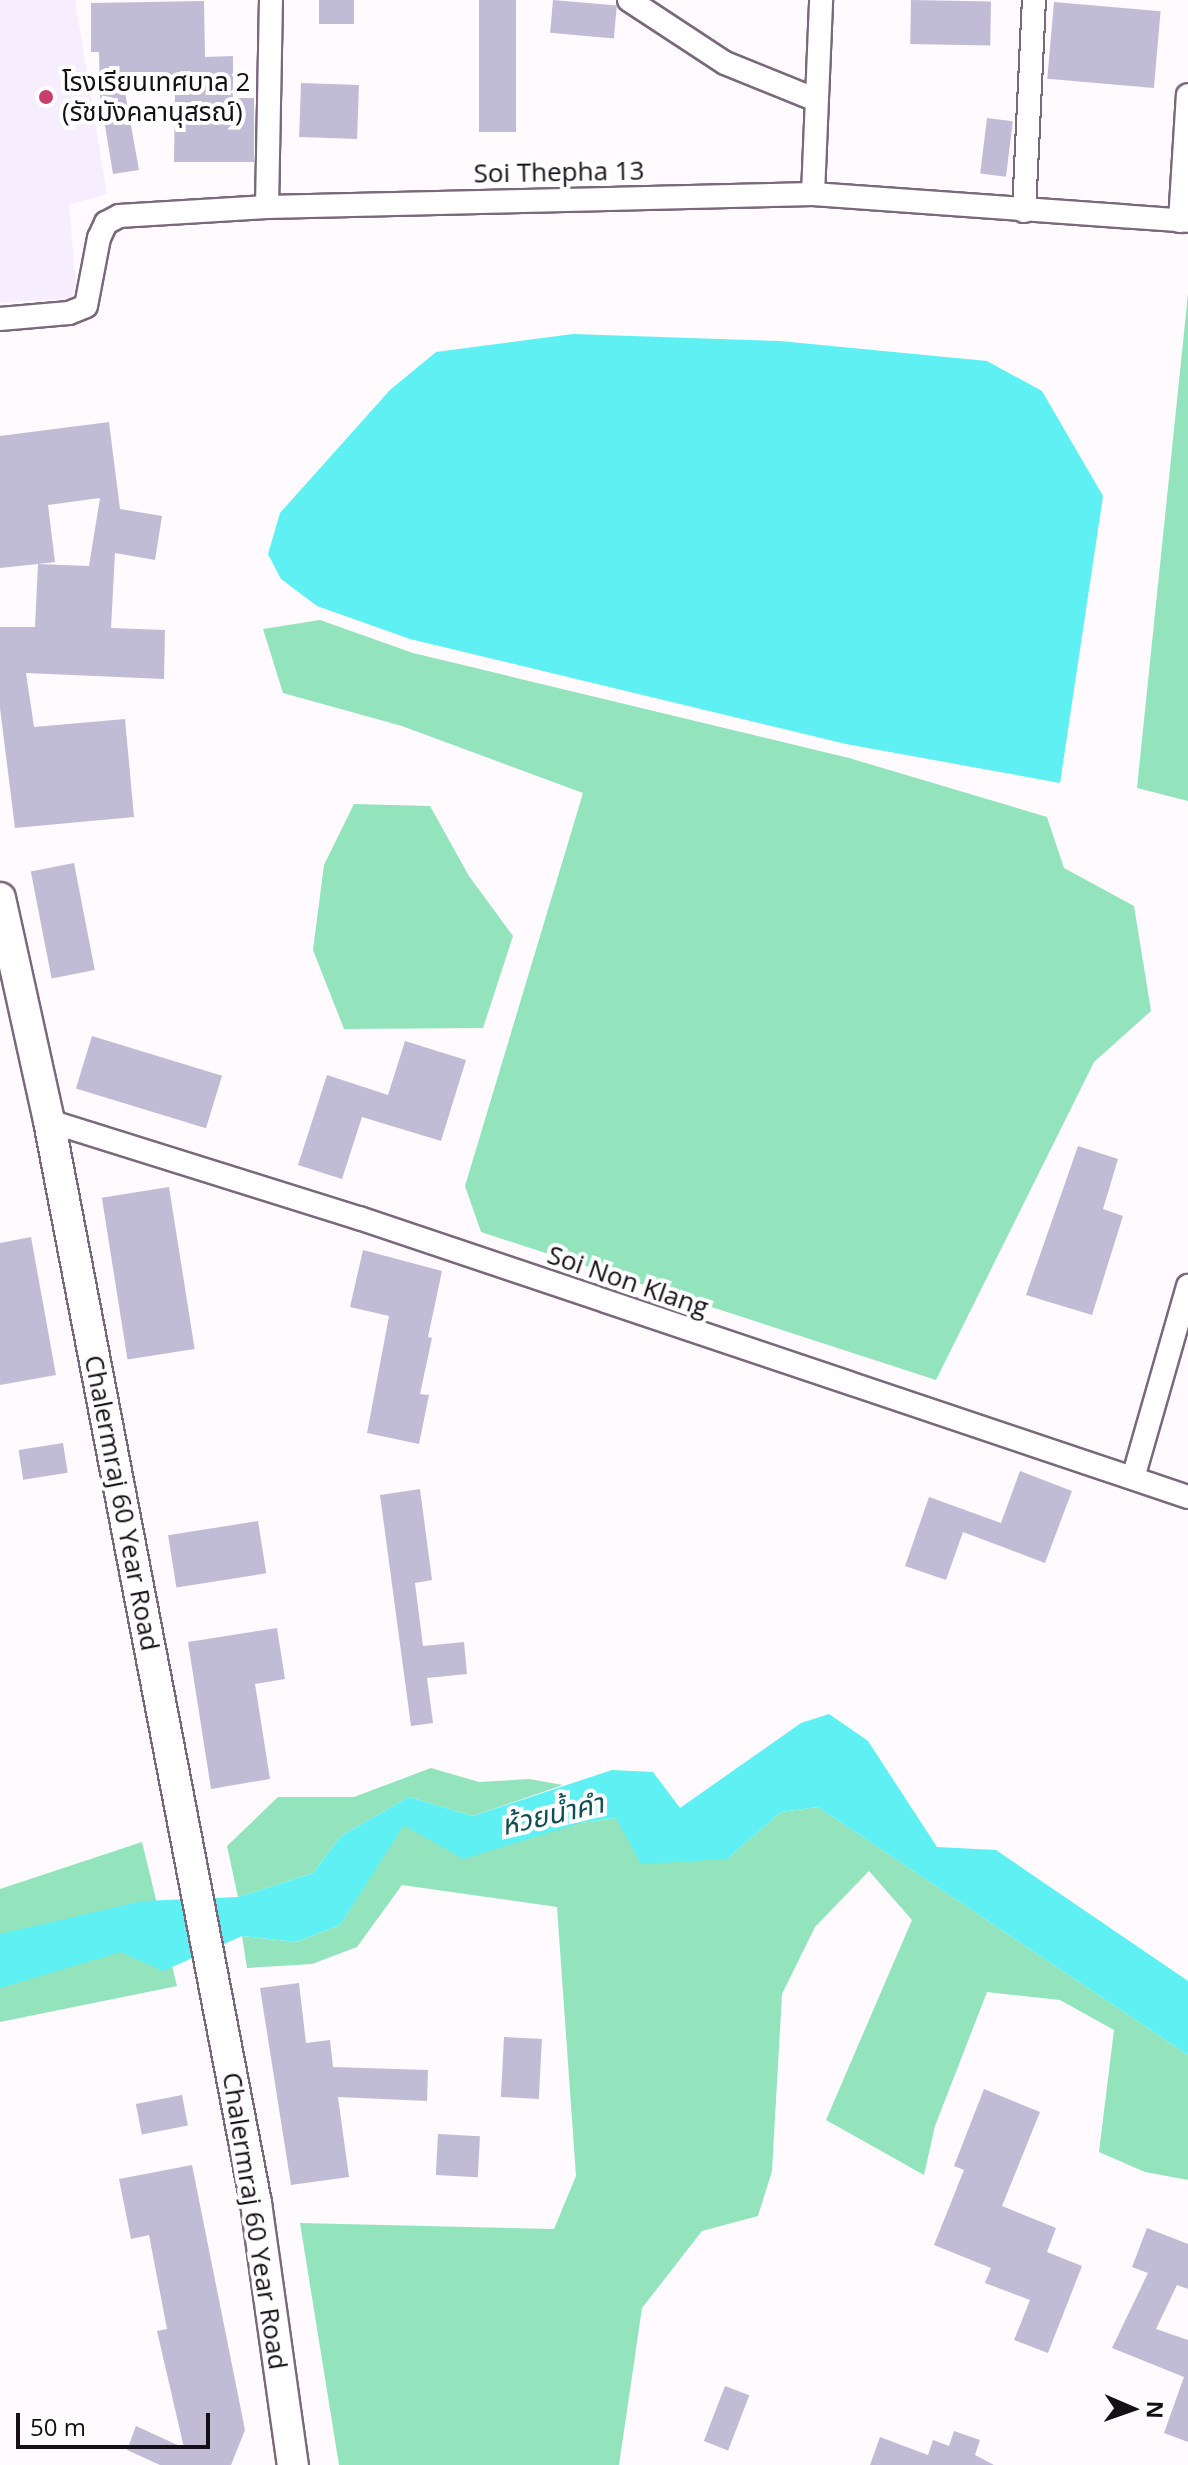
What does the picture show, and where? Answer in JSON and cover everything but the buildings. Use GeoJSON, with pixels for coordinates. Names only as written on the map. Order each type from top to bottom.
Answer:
{"type":"FeatureCollection","features":[{"type":"Feature","properties":{"kind":"street"},"geometry":{"type":"LineString","coordinates":[[267,207],[271,0]]}},
{"type":"Feature","properties":{"kind":"street"},"geometry":{"type":"LineString","coordinates":[[629,0],[725,63],[814,99]]}},
{"type":"Feature","properties":{"kind":"street"},"geometry":{"type":"LineString","coordinates":[[813,194],[814,99],[821,0]]}},
{"type":"Feature","properties":{"kind":"street"},"geometry":{"type":"LineString","coordinates":[[1024,211],[1034,0]]}},
{"type":"Feature","properties":{"kind":"street"},"geometry":{"type":"LineString","coordinates":[[1184,221],[1188,95]]}},
{"type":"Feature","properties":{"kind":"street","name":"Soi Thepha 13"},"geometry":{"type":"LineString","coordinates":[[0,319],[69,313],[86,306],[99,238],[106,223],[119,216],[267,207],[813,194],[1184,221]]}},
{"type":"Feature","properties":{"kind":"street","name":"Chalermraj 60 Year Road"},"geometry":{"type":"LineString","coordinates":[[0,898],[49,1121],[256,2203],[293,2465]]}},
{"type":"Feature","properties":{"kind":"street","name":"Soi Non Klang"},"geometry":{"type":"LineString","coordinates":[[49,1121],[359,1218],[1188,1497]]}},
{"type":"Feature","properties":{"kind":"street"},"geometry":{"type":"LineString","coordinates":[[1133,1478],[1188,1286]]}},
{"type":"Feature","properties":{"kind":"shaded area","name":"โรงเรียนเทศบาล 2 (รัชมังคลานุสรณ์)"},"geometry":{"type":"Polygon","coordinates":[[[0,0],[75,0],[107,194],[69,205],[76,286],[70,298],[0,303],[0,0]]]}},
{"type":"Feature","properties":{"kind":"green space"},"geometry":{"type":"Polygon","coordinates":[[[1188,294],[1188,801],[1137,788],[1188,294]]]}},
{"type":"Feature","properties":{"kind":"green space"},"geometry":{"type":"Polygon","coordinates":[[[320,620],[413,653],[849,758],[1047,817],[1064,868],[1134,906],[1151,1011],[1094,1062],[936,1380],[481,1232],[465,1186],[583,793],[402,726],[283,693],[263,629],[320,620]]]}},
{"type":"Feature","properties":{"kind":"green space"},"geometry":{"type":"Polygon","coordinates":[[[354,804],[430,806],[469,876],[513,936],[483,1028],[344,1029],[313,950],[324,865],[354,804]]]}},
{"type":"Feature","properties":{"kind":"green space"},"geometry":{"type":"Polygon","coordinates":[[[431,1768],[479,1782],[529,1779],[563,1785],[473,1816],[409,1797],[341,1836],[313,1873],[238,1897],[227,1846],[278,1797],[354,1797],[431,1768]]]}},
{"type":"Feature","properties":{"kind":"green space"},"geometry":{"type":"Polygon","coordinates":[[[818,1807],[1188,2055],[1188,2180],[1145,2172],[1099,2152],[1114,2030],[1060,2000],[987,1992],[935,2126],[924,2175],[826,2120],[912,1920],[869,1871],[815,1927],[782,1994],[772,2171],[758,2216],[702,2231],[642,2308],[619,2465],[339,2465],[300,2223],[554,2229],[576,2176],[557,1907],[402,1885],[357,1947],[312,1964],[247,1968],[242,1936],[296,1942],[340,1925],[403,1825],[581,1823],[617,1818],[727,1859],[781,1812],[818,1807]]]}},
{"type":"Feature","properties":{"kind":"green space"},"geometry":{"type":"Polygon","coordinates":[[[142,1842],[177,1986],[0,2022],[0,1889],[142,1842]]]}},
{"type":"Feature","properties":{"kind":"water"},"geometry":{"type":"Polygon","coordinates":[[[573,334],[780,341],[987,361],[1042,391],[1103,496],[1060,783],[846,744],[410,639],[317,606],[281,579],[268,554],[280,513],[390,390],[436,352],[573,334]]]}},
{"type":"Feature","properties":{"kind":"water","name":"ห้วยน้ำคำ"},"geometry":{"type":"Polygon","coordinates":[[[829,1714],[868,1741],[937,1847],[996,1850],[1188,1981],[1188,2055],[818,1807],[781,1812],[727,1859],[641,1864],[616,1818],[581,1823],[463,1859],[404,1825],[340,1925],[296,1942],[242,1936],[163,1971],[121,1952],[0,1988],[0,1934],[143,1901],[238,1897],[313,1873],[341,1836],[409,1797],[473,1816],[612,1770],[653,1772],[680,1808],[801,1723],[829,1714]]]}},
{"type":"Feature","properties":{"kind":"place","name":"โรงเรียนเทศบาล 2 (รัชมังคลานุสรณ์)"},"geometry":{"type":"Point","coordinates":[46,97]}}]}
